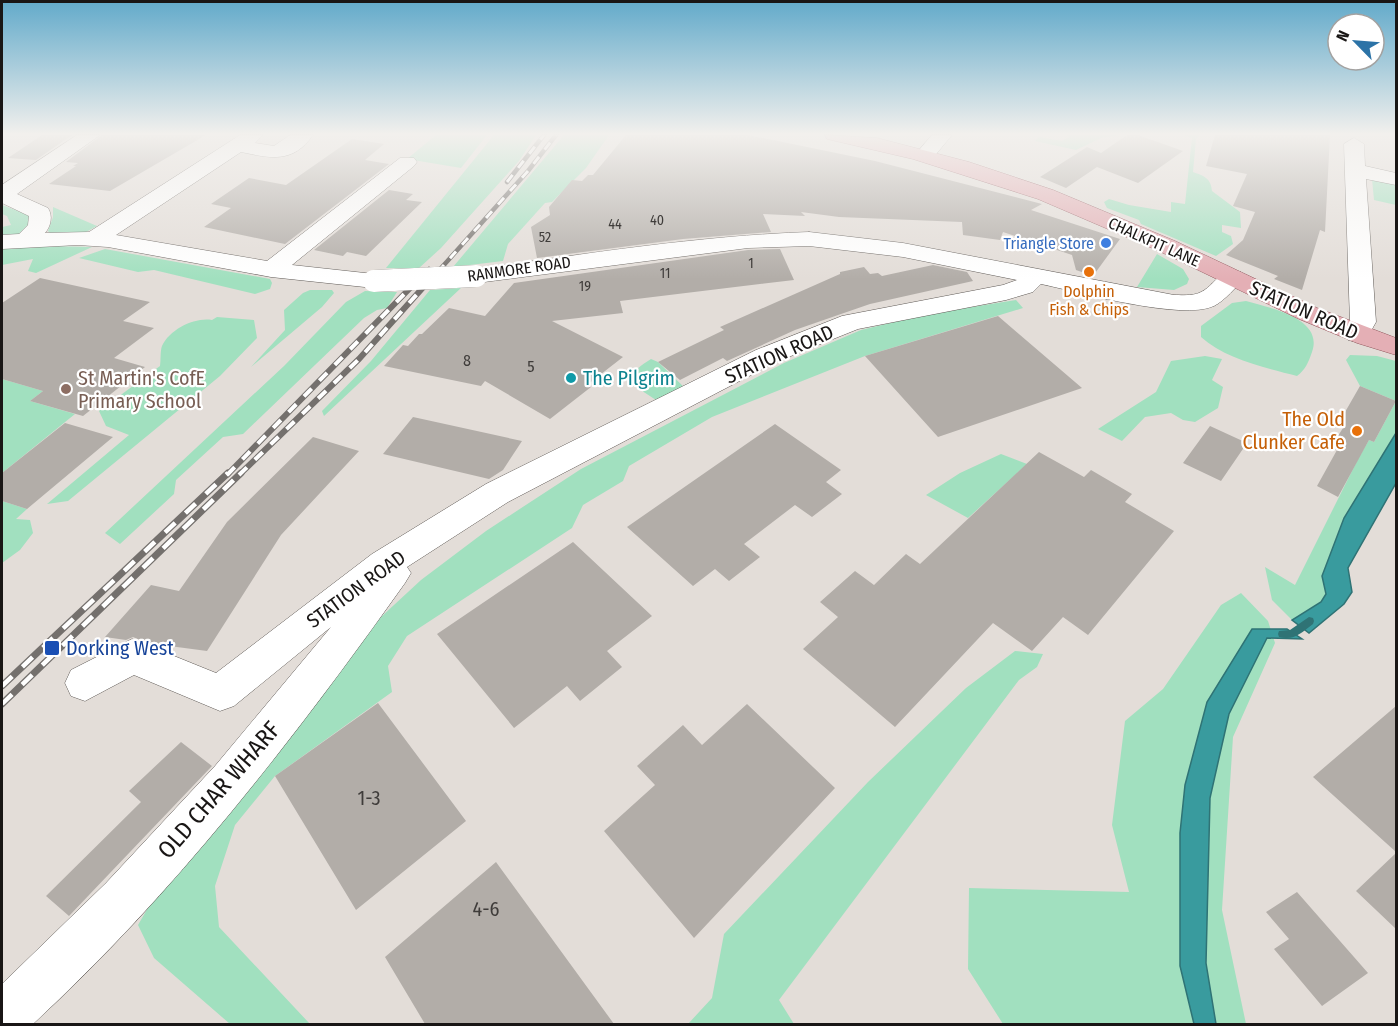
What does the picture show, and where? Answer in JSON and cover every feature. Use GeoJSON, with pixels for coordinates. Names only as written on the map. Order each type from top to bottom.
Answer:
{"type":"FeatureCollection","features":[{"type":"Feature","properties":{"kind":"main road","name":"CHALKPIT LANE"},"geometry":{"type":"LineString","coordinates":[[1012,183],[1158,242],[1232,278]]}},
{"type":"Feature","properties":{"kind":"main road","name":"STATION ROAD"},"geometry":{"type":"LineString","coordinates":[[1232,278],[1357,334],[1396,347]]}},
{"type":"Feature","properties":{"kind":"street"},"geometry":{"type":"LineString","coordinates":[[2,194],[19,183]]}},
{"type":"Feature","properties":{"kind":"street"},"geometry":{"type":"LineString","coordinates":[[94,239],[180,183]]}},
{"type":"Feature","properties":{"kind":"street"},"geometry":{"type":"LineString","coordinates":[[271,270],[380,183]]}},
{"type":"Feature","properties":{"kind":"street"},"geometry":{"type":"LineString","coordinates":[[1356,183],[1363,322],[1357,334]]}},
{"type":"Feature","properties":{"kind":"street"},"geometry":{"type":"LineString","coordinates":[[2,194],[40,213],[39,226],[26,240]]}},
{"type":"Feature","properties":{"kind":"street","name":"RANMORE ROAD"},"geometry":{"type":"LineString","coordinates":[[2,242],[94,239],[271,270],[374,281],[476,276],[748,241],[809,239],[903,250],[1036,276]]}},
{"type":"Feature","properties":{"kind":"street","name":"STATION ROAD"},"geometry":{"type":"LineString","coordinates":[[85,683],[132,656],[220,693],[384,564],[418,544],[451,520],[497,493],[766,356],[851,322],[1006,292],[1024,287],[1036,276],[1174,303],[1206,300],[1232,278]]}},
{"type":"Feature","properties":{"kind":"street","name":"OLD CHAR WHARF"},"geometry":{"type":"LineString","coordinates":[[2,1018],[53,972],[123,900],[230,781],[335,651],[375,593],[418,544]]}},
{"type":"Feature","properties":{"kind":"green space"},"geometry":{"type":"Polygon","coordinates":[[[455,183],[499,183],[441,248],[418,269],[386,268],[455,183]]]}},
{"type":"Feature","properties":{"kind":"green space"},"geometry":{"type":"Polygon","coordinates":[[[524,183],[571,183],[552,202],[545,203],[508,244],[503,261],[453,267],[524,183]]]}},
{"type":"Feature","properties":{"kind":"green space"},"geometry":{"type":"Polygon","coordinates":[[[1187,183],[1210,183],[1212,191],[1240,212],[1241,228],[1222,225],[1222,232],[1231,236],[1233,244],[1216,256],[1141,224],[1139,220],[1107,208],[1104,202],[1109,199],[1171,212],[1171,202],[1185,204],[1187,183]]]}},
{"type":"Feature","properties":{"kind":"green space"},"geometry":{"type":"Polygon","coordinates":[[[1372,183],[1396,183],[1396,205],[1374,200],[1372,183]]]}},
{"type":"Feature","properties":{"kind":"green space"},"geometry":{"type":"Polygon","coordinates":[[[2,205],[29,215],[48,246],[92,247],[36,273],[28,271],[33,259],[2,265],[2,227],[11,225],[7,216],[2,214],[2,205]]]}},
{"type":"Feature","properties":{"kind":"green space"},"geometry":{"type":"Polygon","coordinates":[[[53,207],[97,226],[86,232],[51,234],[48,231],[53,217],[53,207]]]}},
{"type":"Feature","properties":{"kind":"green space"},"geometry":{"type":"Polygon","coordinates":[[[105,249],[270,279],[272,283],[270,289],[255,294],[154,270],[138,272],[79,258],[105,249]]]}},
{"type":"Feature","properties":{"kind":"green space"},"geometry":{"type":"Polygon","coordinates":[[[1157,254],[1183,269],[1189,279],[1187,284],[1174,290],[1137,287],[1157,254]]]}},
{"type":"Feature","properties":{"kind":"green space"},"geometry":{"type":"Polygon","coordinates":[[[461,288],[324,416],[322,411],[371,361],[430,290],[461,288]]]}},
{"type":"Feature","properties":{"kind":"green space"},"geometry":{"type":"Polygon","coordinates":[[[310,290],[332,290],[334,293],[322,307],[251,367],[285,330],[284,310],[303,293],[310,290]]]}},
{"type":"Feature","properties":{"kind":"green space"},"geometry":{"type":"Polygon","coordinates":[[[365,291],[397,292],[387,308],[377,310],[364,318],[243,434],[223,437],[176,480],[174,494],[120,544],[105,533],[284,366],[346,302],[365,291]]]}},
{"type":"Feature","properties":{"kind":"green space"},"geometry":{"type":"Polygon","coordinates":[[[1016,300],[1023,308],[865,356],[712,417],[629,466],[623,481],[583,505],[572,528],[407,636],[388,666],[392,692],[275,776],[235,825],[215,886],[219,927],[310,1024],[230,1024],[154,958],[138,925],[175,861],[295,726],[381,617],[421,580],[486,531],[581,469],[784,363],[861,330],[928,314],[1016,300]]]}},
{"type":"Feature","properties":{"kind":"green space"},"geometry":{"type":"Polygon","coordinates":[[[1246,301],[1292,316],[1310,331],[1314,340],[1312,352],[1303,371],[1297,376],[1234,357],[1201,337],[1201,326],[1232,303],[1246,301]]]}},
{"type":"Feature","properties":{"kind":"green space"},"geometry":{"type":"Polygon","coordinates":[[[217,317],[254,320],[257,338],[220,376],[68,501],[47,504],[129,435],[106,426],[99,411],[160,366],[162,346],[171,334],[191,322],[212,320],[217,317]]]}},
{"type":"Feature","properties":{"kind":"green space"},"geometry":{"type":"Polygon","coordinates":[[[1350,355],[1377,356],[1396,361],[1396,401],[1360,386],[1346,360],[1350,355]]]}},
{"type":"Feature","properties":{"kind":"green space"},"geometry":{"type":"Polygon","coordinates":[[[1205,356],[1222,359],[1212,380],[1223,387],[1218,408],[1195,422],[1183,420],[1171,413],[1145,417],[1122,441],[1098,429],[1156,392],[1171,361],[1205,356]]]}},
{"type":"Feature","properties":{"kind":"green space"},"geometry":{"type":"Polygon","coordinates":[[[651,359],[658,362],[686,389],[656,400],[630,383],[635,372],[651,359]]]}},
{"type":"Feature","properties":{"kind":"green space"},"geometry":{"type":"Polygon","coordinates":[[[2,379],[43,391],[30,401],[75,414],[2,473],[2,379]]]}},
{"type":"Feature","properties":{"kind":"green space"},"geometry":{"type":"Polygon","coordinates":[[[1396,401],[1396,433],[1344,518],[1322,576],[1326,594],[1321,602],[1292,620],[1272,600],[1265,567],[1295,585],[1358,459],[1369,440],[1374,442],[1396,401]]]}},
{"type":"Feature","properties":{"kind":"green space"},"geometry":{"type":"Polygon","coordinates":[[[1001,454],[1027,464],[968,518],[926,495],[960,473],[1001,454]]]}},
{"type":"Feature","properties":{"kind":"green space"},"geometry":{"type":"Polygon","coordinates":[[[2,501],[27,509],[16,519],[30,520],[33,533],[20,550],[2,563],[2,501]]]}},
{"type":"Feature","properties":{"kind":"green space"},"geometry":{"type":"Polygon","coordinates":[[[1241,593],[1268,621],[1275,643],[1233,737],[1222,910],[1246,1024],[1003,1024],[968,969],[969,888],[1129,892],[1112,825],[1125,721],[1163,689],[1221,605],[1241,593]]]}},
{"type":"Feature","properties":{"kind":"green space"},"geometry":{"type":"Polygon","coordinates":[[[1015,651],[1043,654],[1037,667],[1019,680],[779,1000],[794,1024],[688,1024],[712,998],[724,934],[868,782],[966,688],[1015,651]]]}},
{"type":"Feature","properties":{"kind":"water"},"geometry":{"type":"Polygon","coordinates":[[[1396,433],[1396,483],[1348,568],[1352,592],[1344,604],[1309,633],[1292,620],[1321,602],[1326,594],[1322,576],[1344,518],[1396,433]]]}},
{"type":"Feature","properties":{"kind":"water"},"geometry":{"type":"Polygon","coordinates":[[[1252,629],[1287,629],[1302,639],[1267,638],[1229,714],[1210,798],[1206,963],[1216,1024],[1194,1024],[1180,966],[1180,833],[1185,785],[1207,702],[1252,629]]]}},
{"type":"Feature","properties":{"kind":"building"},"geometry":{"type":"Polygon","coordinates":[[[51,183],[124,183],[110,191],[49,184],[51,183]]]}},
{"type":"Feature","properties":{"kind":"building"},"geometry":{"type":"Polygon","coordinates":[[[242,183],[286,185],[289,183],[364,183],[285,244],[204,227],[231,208],[211,204],[242,183]]]}},
{"type":"Feature","properties":{"kind":"building"},"geometry":{"type":"Polygon","coordinates":[[[570,183],[960,183],[1042,204],[1031,210],[1120,239],[1093,276],[1076,270],[1072,255],[1003,232],[1000,240],[963,235],[962,222],[839,217],[801,212],[805,216],[763,214],[771,232],[683,239],[537,258],[531,227],[550,215],[549,207],[570,183]]]}},
{"type":"Feature","properties":{"kind":"building"},"geometry":{"type":"Polygon","coordinates":[[[1054,183],[1074,183],[1066,188],[1054,183]]]}},
{"type":"Feature","properties":{"kind":"building"},"geometry":{"type":"Polygon","coordinates":[[[1243,183],[1328,183],[1325,232],[1320,230],[1302,290],[1274,279],[1278,276],[1226,255],[1243,240],[1255,212],[1233,206],[1243,183]]]}},
{"type":"Feature","properties":{"kind":"building"},"geometry":{"type":"Polygon","coordinates":[[[389,190],[413,194],[406,200],[422,202],[366,256],[347,252],[343,256],[314,250],[389,190]]]}},
{"type":"Feature","properties":{"kind":"building"},"geometry":{"type":"Polygon","coordinates":[[[780,249],[794,280],[620,301],[623,313],[552,321],[623,357],[587,385],[591,387],[550,419],[485,381],[481,386],[384,366],[403,345],[408,346],[449,308],[485,316],[514,283],[748,250],[780,249]]]}},
{"type":"Feature","properties":{"kind":"building"},"geometry":{"type":"Polygon","coordinates":[[[933,265],[967,272],[973,281],[870,304],[795,330],[727,361],[723,358],[680,380],[658,362],[724,330],[720,327],[840,274],[840,272],[864,267],[870,274],[878,273],[882,276],[933,265]]]}},
{"type":"Feature","properties":{"kind":"building"},"geometry":{"type":"Polygon","coordinates":[[[40,278],[150,302],[123,321],[154,328],[114,358],[145,367],[83,416],[30,401],[43,391],[2,379],[2,303],[40,278]]]}},
{"type":"Feature","properties":{"kind":"building"},"geometry":{"type":"Polygon","coordinates":[[[998,316],[1082,388],[938,437],[865,356],[998,316]]]}},
{"type":"Feature","properties":{"kind":"building"},"geometry":{"type":"Polygon","coordinates":[[[1360,386],[1396,401],[1374,442],[1369,440],[1338,497],[1317,486],[1337,450],[1331,447],[1343,428],[1337,426],[1360,386]]]}},
{"type":"Feature","properties":{"kind":"building"},"geometry":{"type":"Polygon","coordinates":[[[413,417],[522,441],[503,470],[489,479],[383,454],[413,417]]]}},
{"type":"Feature","properties":{"kind":"building"},"geometry":{"type":"Polygon","coordinates":[[[65,423],[113,437],[27,509],[2,501],[2,473],[65,423]]]}},
{"type":"Feature","properties":{"kind":"building"},"geometry":{"type":"Polygon","coordinates":[[[775,424],[841,470],[826,482],[842,494],[812,517],[795,505],[744,544],[760,557],[729,581],[715,569],[693,586],[627,527],[775,424]]]}},
{"type":"Feature","properties":{"kind":"building"},"geometry":{"type":"Polygon","coordinates":[[[1210,426],[1247,443],[1221,481],[1183,463],[1210,426]]]}},
{"type":"Feature","properties":{"kind":"building"},"geometry":{"type":"Polygon","coordinates":[[[313,437],[359,451],[281,535],[207,651],[147,643],[133,637],[126,640],[105,637],[151,585],[179,591],[227,522],[313,437]]]}},
{"type":"Feature","properties":{"kind":"building"},"geometry":{"type":"Polygon","coordinates":[[[1039,452],[1084,477],[1091,470],[1132,494],[1125,502],[1174,531],[1088,635],[1063,617],[1032,651],[993,623],[895,727],[803,649],[838,617],[820,602],[855,571],[874,585],[906,554],[920,564],[1039,452]]]}},
{"type":"Feature","properties":{"kind":"building"},"geometry":{"type":"Polygon","coordinates":[[[573,542],[652,616],[607,651],[622,667],[580,701],[567,686],[514,728],[437,634],[573,542]]]}},
{"type":"Feature","properties":{"kind":"building"},"geometry":{"type":"Polygon","coordinates":[[[378,703],[466,821],[356,910],[275,776],[378,703]]]}},
{"type":"Feature","properties":{"kind":"building"},"geometry":{"type":"Polygon","coordinates":[[[747,704],[835,788],[694,938],[604,831],[655,785],[637,766],[683,725],[702,745],[747,704]]]}},
{"type":"Feature","properties":{"kind":"building"},"geometry":{"type":"Polygon","coordinates":[[[1396,706],[1396,852],[1313,777],[1396,706]]]}},
{"type":"Feature","properties":{"kind":"building"},"geometry":{"type":"Polygon","coordinates":[[[181,742],[212,766],[69,916],[46,896],[141,802],[129,791],[181,742]]]}},
{"type":"Feature","properties":{"kind":"building"},"geometry":{"type":"Polygon","coordinates":[[[1396,853],[1396,929],[1356,891],[1396,853]]]}},
{"type":"Feature","properties":{"kind":"building"},"geometry":{"type":"Polygon","coordinates":[[[496,862],[614,1024],[425,1024],[385,957],[496,862]]]}},
{"type":"Feature","properties":{"kind":"building"},"geometry":{"type":"Polygon","coordinates":[[[1297,892],[1368,973],[1322,1006],[1274,949],[1289,939],[1266,912],[1297,892]]]}},
{"type":"Feature","properties":{"kind":"waterway"},"geometry":{"type":"LineString","coordinates":[[1283,634],[1292,634],[1309,621]]}},
{"type":"Feature","properties":{"kind":"railway"},"geometry":{"type":"LineString","coordinates":[[426,285],[517,183]]}},
{"type":"Feature","properties":{"kind":"railway"},"geometry":{"type":"LineString","coordinates":[[414,285],[429,269]]}},
{"type":"Feature","properties":{"kind":"railway"},"geometry":{"type":"LineString","coordinates":[[227,475],[415,283]]}},
{"type":"Feature","properties":{"kind":"railway"},"geometry":{"type":"LineString","coordinates":[[239,475],[359,359],[427,283]]}},
{"type":"Feature","properties":{"kind":"railway"},"geometry":{"type":"LineString","coordinates":[[2,686],[228,473]]}},
{"type":"Feature","properties":{"kind":"railway"},"geometry":{"type":"LineString","coordinates":[[2,704],[241,473]]}},
{"type":"Feature","properties":{"kind":"place","name":"Triangle Store"},"geometry":{"type":"Point","coordinates":[1106,243]}},
{"type":"Feature","properties":{"kind":"place","name":"Dolphin Fish & Chips"},"geometry":{"type":"Point","coordinates":[1089,272]}},
{"type":"Feature","properties":{"kind":"place","name":"The Pilgrim"},"geometry":{"type":"Point","coordinates":[571,378]}},
{"type":"Feature","properties":{"kind":"place","name":"St Martin's CofE Primary School"},"geometry":{"type":"Point","coordinates":[66,389]}},
{"type":"Feature","properties":{"kind":"place","name":"The Old Clunker Cafe"},"geometry":{"type":"Point","coordinates":[1357,431]}},
{"type":"Feature","properties":{"kind":"place","name":"Dorking West"},"geometry":{"type":"Point","coordinates":[52,648]}}]}
